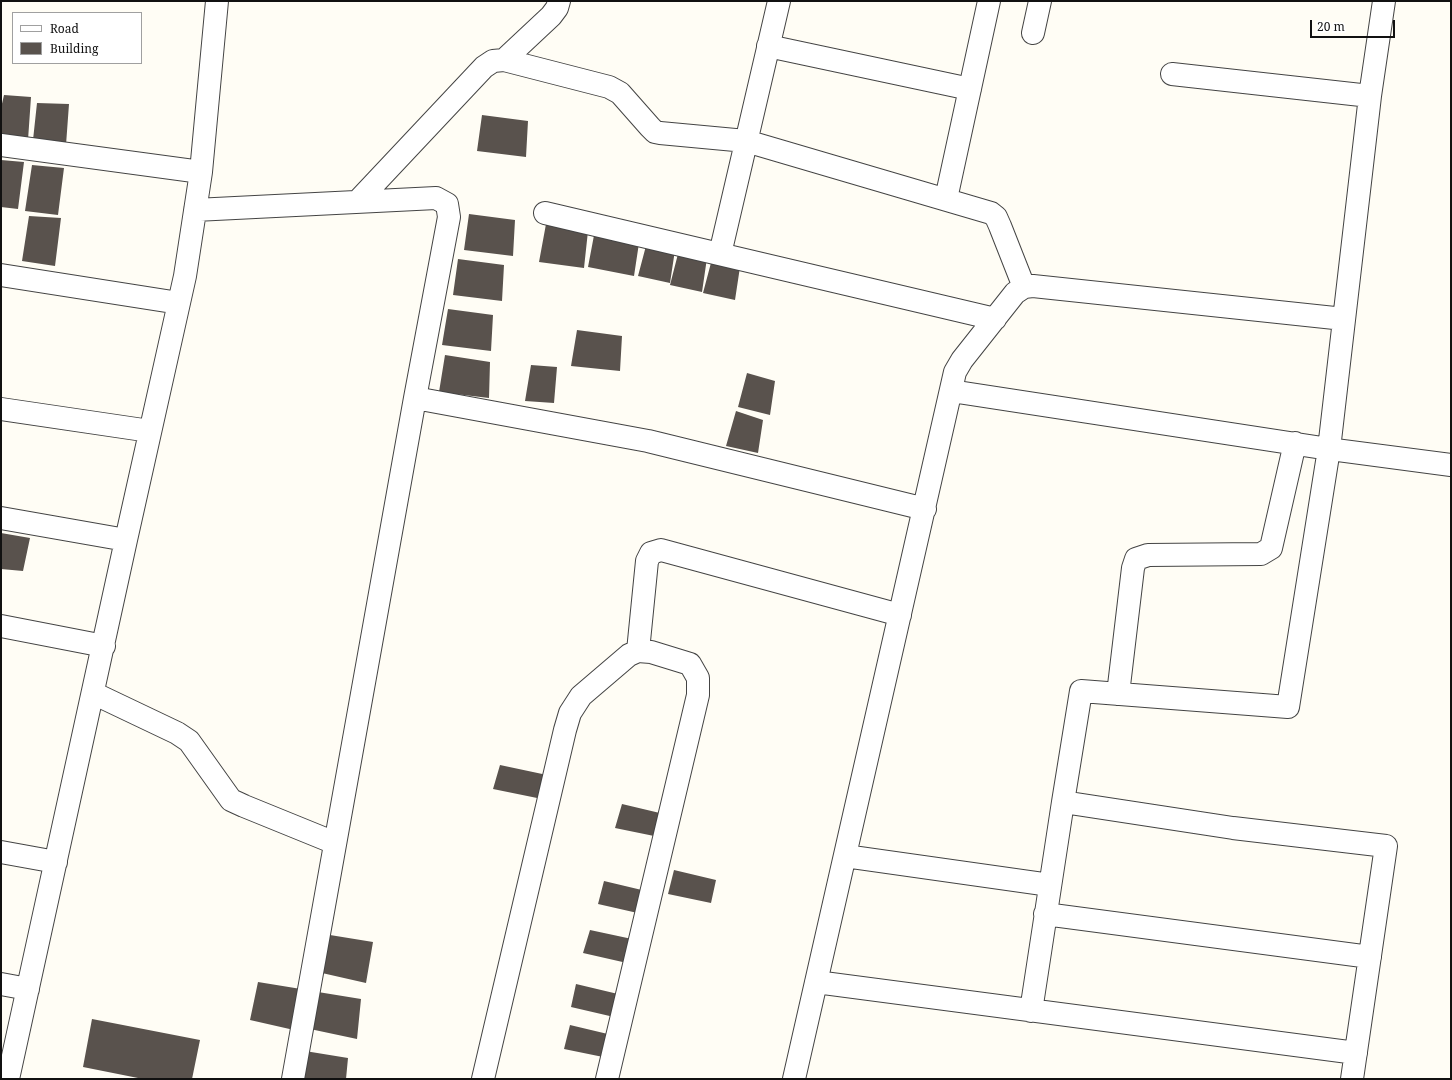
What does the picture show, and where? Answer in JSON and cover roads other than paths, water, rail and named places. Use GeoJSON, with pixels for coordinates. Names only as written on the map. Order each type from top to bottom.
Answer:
{"type":"FeatureCollection","features":[{"type":"Feature","properties":{"kind":"street"},"geometry":{"type":"LineString","coordinates":[[8,1079],[185,276],[201,172],[217,1]]}},
{"type":"Feature","properties":{"kind":"street"},"geometry":{"type":"LineString","coordinates":[[504,60],[551,16],[557,8],[559,1]]}},
{"type":"Feature","properties":{"kind":"street"},"geometry":{"type":"LineString","coordinates":[[720,254],[779,1]]}},
{"type":"Feature","properties":{"kind":"street"},"geometry":{"type":"LineString","coordinates":[[946,199],[989,1]]}},
{"type":"Feature","properties":{"kind":"street"},"geometry":{"type":"LineString","coordinates":[[1033,32],[1040,1]]}},
{"type":"Feature","properties":{"kind":"street"},"geometry":{"type":"LineString","coordinates":[[1031,1011],[1045,914],[1082,692],[1288,707],[1329,449],[1370,96],[1384,1]]}},
{"type":"Feature","properties":{"kind":"street"},"geometry":{"type":"LineString","coordinates":[[768,46],[970,89]]}},
{"type":"Feature","properties":{"kind":"street"},"geometry":{"type":"LineString","coordinates":[[357,202],[484,67],[494,61],[504,60],[609,87],[620,93],[655,132],[746,141],[991,213],[996,217],[1024,287]]}},
{"type":"Feature","properties":{"kind":"street"},"geometry":{"type":"LineString","coordinates":[[1172,74],[1370,96]]}},
{"type":"Feature","properties":{"kind":"street"},"geometry":{"type":"LineString","coordinates":[[1,145],[201,172]]}},
{"type":"Feature","properties":{"kind":"street"},"geometry":{"type":"LineString","coordinates":[[195,210],[436,198],[447,204],[449,217],[415,398],[293,1079]]}},
{"type":"Feature","properties":{"kind":"street"},"geometry":{"type":"LineString","coordinates":[[545,213],[995,318]]}},
{"type":"Feature","properties":{"kind":"street"},"geometry":{"type":"LineString","coordinates":[[1,275],[179,303]]}},
{"type":"Feature","properties":{"kind":"street"},"geometry":{"type":"LineString","coordinates":[[794,1079],[955,372],[962,360],[1015,293],[1024,287],[1033,286],[1344,319]]}},
{"type":"Feature","properties":{"kind":"street"},"geometry":{"type":"LineString","coordinates":[[951,391],[1329,449],[1451,465]]}},
{"type":"Feature","properties":{"kind":"street"},"geometry":{"type":"LineString","coordinates":[[415,398],[648,441],[925,509]]}},
{"type":"Feature","properties":{"kind":"street"},"geometry":{"type":"LineString","coordinates":[[1,409],[150,431]]}},
{"type":"Feature","properties":{"kind":"street"},"geometry":{"type":"LineString","coordinates":[[1118,694],[1133,568],[1136,559],[1148,555],[1261,554],[1272,548],[1295,443]]}},
{"type":"Feature","properties":{"kind":"street"},"geometry":{"type":"LineString","coordinates":[[1,518],[126,540]]}},
{"type":"Feature","properties":{"kind":"street"},"geometry":{"type":"LineString","coordinates":[[638,651],[647,561],[651,553],[661,550],[900,616]]}},
{"type":"Feature","properties":{"kind":"street"},"geometry":{"type":"LineString","coordinates":[[1,626],[104,646]]}},
{"type":"Feature","properties":{"kind":"street"},"geometry":{"type":"LineString","coordinates":[[483,1079],[570,713],[581,696],[629,655],[638,651],[651,652],[690,664],[698,678],[698,695],[608,1079]]}},
{"type":"Feature","properties":{"kind":"street"},"geometry":{"type":"LineString","coordinates":[[93,693],[177,733],[189,741],[231,800],[335,843]]}},
{"type":"Feature","properties":{"kind":"street"},"geometry":{"type":"LineString","coordinates":[[1063,802],[1233,828],[1386,846],[1352,1079]]}},
{"type":"Feature","properties":{"kind":"street"},"geometry":{"type":"LineString","coordinates":[[1,852],[56,862]]}},
{"type":"Feature","properties":{"kind":"street"},"geometry":{"type":"LineString","coordinates":[[845,856],[1050,886]]}},
{"type":"Feature","properties":{"kind":"street"},"geometry":{"type":"LineString","coordinates":[[1045,914],[1370,957]]}},
{"type":"Feature","properties":{"kind":"street"},"geometry":{"type":"LineString","coordinates":[[816,982],[1356,1053]]}},
{"type":"Feature","properties":{"kind":"street"},"geometry":{"type":"LineString","coordinates":[[1,984],[28,989]]}}]}
